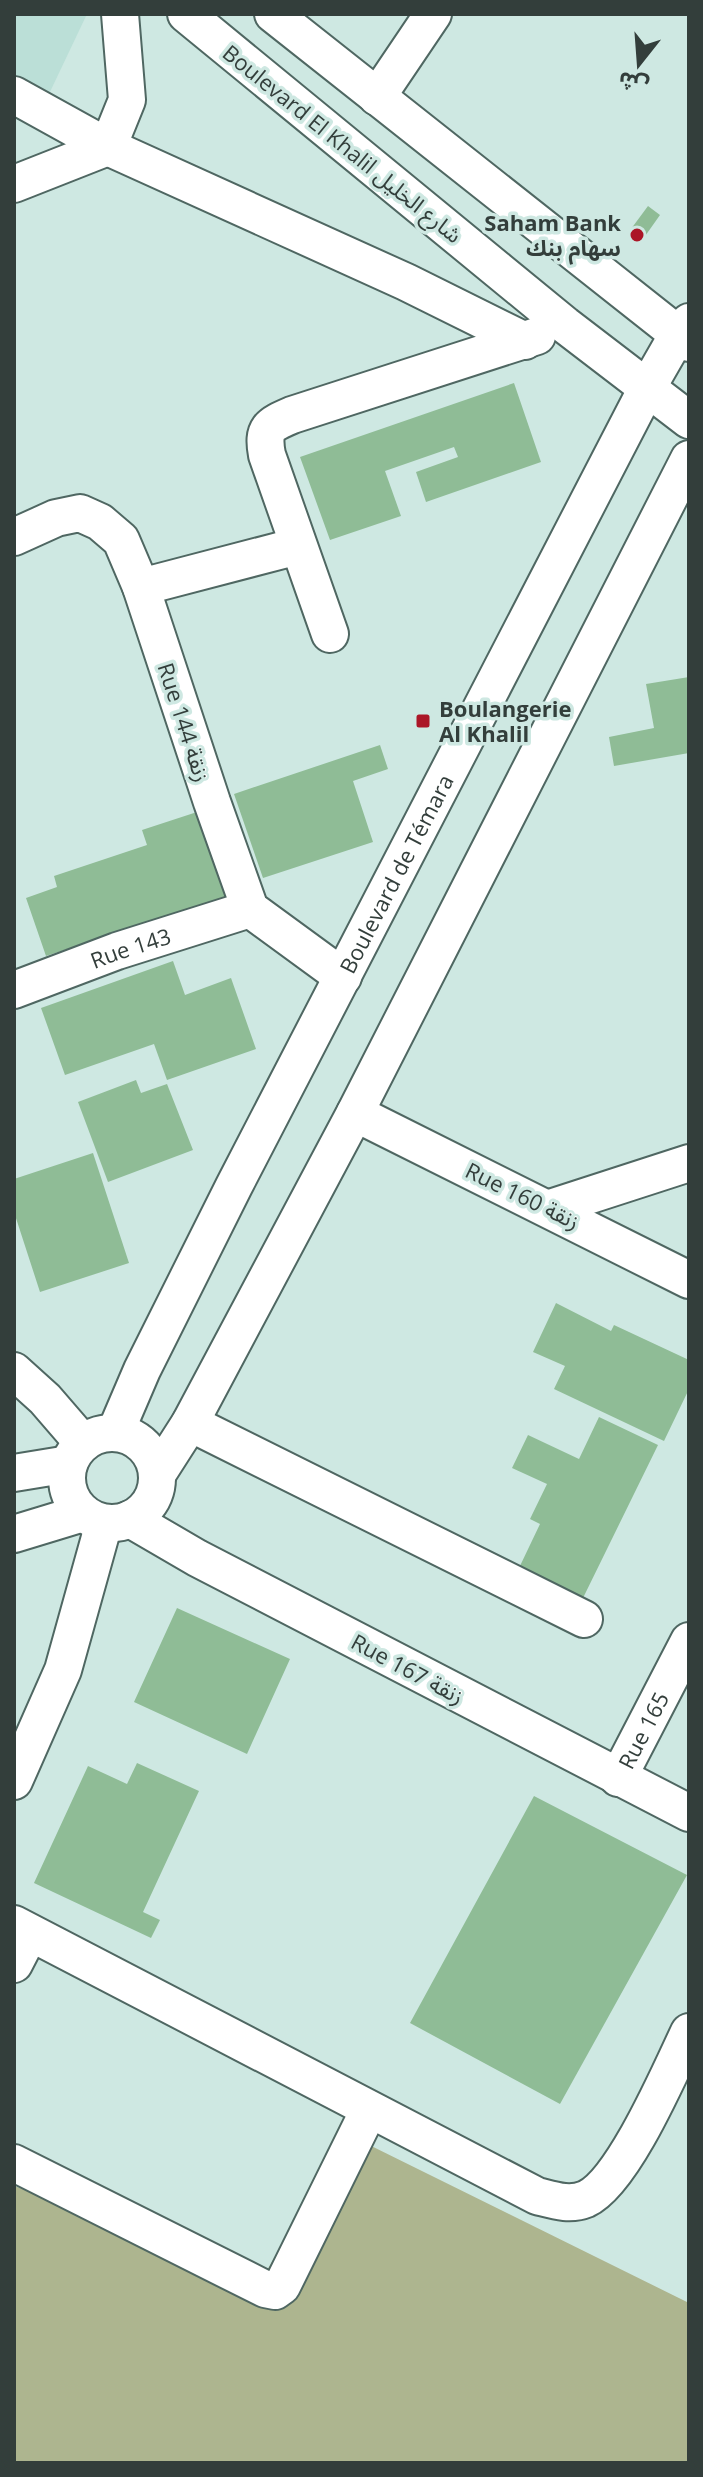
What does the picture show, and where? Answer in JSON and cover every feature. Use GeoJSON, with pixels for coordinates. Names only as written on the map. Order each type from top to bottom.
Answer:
{"type":"FeatureCollection","features":[{"type":"Feature","properties":{"kind":"street"},"geometry":{"type":"LineString","coordinates":[[14,184],[108,147],[127,100],[120,14]]}},
{"type":"Feature","properties":{"kind":"street","name":"Boulevard El Khalil شارع الخليل"},"geometry":{"type":"LineString","coordinates":[[186,14],[565,325],[689,420]]}},
{"type":"Feature","properties":{"kind":"street"},"geometry":{"type":"LineString","coordinates":[[273,14],[685,334]]}},
{"type":"Feature","properties":{"kind":"street"},"geometry":{"type":"LineString","coordinates":[[377,97],[433,14]]}},
{"type":"Feature","properties":{"kind":"street"},"geometry":{"type":"LineString","coordinates":[[14,95],[108,147],[406,282],[525,341]]}},
{"type":"Feature","properties":{"kind":"street"},"geometry":{"type":"LineString","coordinates":[[330,634],[267,455],[266,432],[272,424],[565,325]]}},
{"type":"Feature","properties":{"kind":"street","name":"Boulevard de Témara"},"geometry":{"type":"LineString","coordinates":[[89,1446],[149,1356],[646,390],[685,334]]}},
{"type":"Feature","properties":{"kind":"street"},"geometry":{"type":"LineString","coordinates":[[14,1534],[106,1518],[150,1504],[158,1473],[190,1423],[355,1113],[689,459]]}},
{"type":"Feature","properties":{"kind":"street","name":"Rue 144 زنقة"},"geometry":{"type":"LineString","coordinates":[[14,537],[56,518],[80,513],[100,522],[121,540],[141,587],[250,909]]}},
{"type":"Feature","properties":{"kind":"street"},"geometry":{"type":"LineString","coordinates":[[141,587],[298,546]]}},
{"type":"Feature","properties":{"kind":"street"},"geometry":{"type":"LineString","coordinates":[[250,909],[343,977]]}},
{"type":"Feature","properties":{"kind":"street","name":"Rue 143"},"geometry":{"type":"LineString","coordinates":[[17,978],[117,951],[250,909]]}},
{"type":"Feature","properties":{"kind":"street","name":"Rue 160 زنقة"},"geometry":{"type":"LineString","coordinates":[[355,1113],[689,1280]]}},
{"type":"Feature","properties":{"kind":"street"},"geometry":{"type":"LineString","coordinates":[[550,1208],[689,1163]]}},
{"type":"Feature","properties":{"kind":"street"},"geometry":{"type":"LineString","coordinates":[[14,1371],[89,1446]]}},
{"type":"Feature","properties":{"kind":"street"},"geometry":{"type":"LineString","coordinates":[[190,1423],[584,1619]]}},
{"type":"Feature","properties":{"kind":"street"},"geometry":{"type":"LineString","coordinates":[[14,1473],[89,1446],[140,1442],[150,1453],[158,1473]]}},
{"type":"Feature","properties":{"kind":"street"},"geometry":{"type":"LineString","coordinates":[[89,1446],[68,1489],[106,1518]]}},
{"type":"Feature","properties":{"kind":"street"},"geometry":{"type":"LineString","coordinates":[[16,1774],[63,1670],[106,1518]]}},
{"type":"Feature","properties":{"kind":"street","name":"Rue 167 زنقة"},"geometry":{"type":"LineString","coordinates":[[106,1518],[197,1558],[689,1813]]}},
{"type":"Feature","properties":{"kind":"street","name":"Rue 165"},"geometry":{"type":"LineString","coordinates":[[618,1778],[689,1641]]}},
{"type":"Feature","properties":{"kind":"street"},"geometry":{"type":"LineString","coordinates":[[19,1940],[369,2110],[537,2196],[564,2203],[582,2200],[599,2192],[620,2167],[689,2032]]}},
{"type":"Feature","properties":{"kind":"street"},"geometry":{"type":"LineString","coordinates":[[14,2163],[265,2289],[275,2291],[282,2286],[369,2110]]}},
{"type":"Feature","properties":{"kind":"shaded area"},"geometry":{"type":"Polygon","coordinates":[[[14,14],[87,14],[49,94],[14,76],[14,14]]]}},
{"type":"Feature","properties":{"kind":"shaded area"},"geometry":{"type":"Polygon","coordinates":[[[347,2134],[689,2303],[689,2463],[14,2463],[14,2186],[266,2272],[347,2134]]]}},
{"type":"Feature","properties":{"kind":"building"},"geometry":{"type":"Polygon","coordinates":[[[648,206],[660,215],[643,239],[631,229],[648,206]]]}},
{"type":"Feature","properties":{"kind":"building"},"geometry":{"type":"Polygon","coordinates":[[[514,383],[541,462],[426,502],[416,472],[458,457],[454,447],[385,471],[401,516],[330,540],[300,457],[514,383]]]}},
{"type":"Feature","properties":{"kind":"building"},"geometry":{"type":"Polygon","coordinates":[[[689,677],[689,753],[614,766],[609,737],[654,728],[646,684],[689,677]]]}},
{"type":"Feature","properties":{"kind":"building"},"geometry":{"type":"Polygon","coordinates":[[[380,745],[388,769],[353,781],[373,842],[263,878],[234,794],[380,745]]]}},
{"type":"Feature","properties":{"kind":"building"},"geometry":{"type":"Polygon","coordinates":[[[197,812],[226,897],[46,956],[26,898],[57,887],[54,876],[147,845],[142,830],[197,812]]]}},
{"type":"Feature","properties":{"kind":"building"},"geometry":{"type":"Polygon","coordinates":[[[173,961],[185,995],[231,978],[256,1049],[167,1080],[154,1044],[65,1075],[41,1008],[173,961]]]}},
{"type":"Feature","properties":{"kind":"building"},"geometry":{"type":"Polygon","coordinates":[[[136,1080],[141,1093],[167,1084],[193,1150],[108,1182],[78,1102],[136,1080]]]}},
{"type":"Feature","properties":{"kind":"building"},"geometry":{"type":"Polygon","coordinates":[[[93,1153],[129,1263],[40,1292],[14,1212],[14,1179],[93,1153]]]}},
{"type":"Feature","properties":{"kind":"building"},"geometry":{"type":"Polygon","coordinates":[[[556,1303],[611,1331],[614,1325],[689,1360],[689,1389],[664,1441],[554,1389],[565,1366],[533,1352],[556,1303]]]}},
{"type":"Feature","properties":{"kind":"building"},"geometry":{"type":"Polygon","coordinates":[[[599,1417],[658,1445],[583,1598],[519,1568],[540,1524],[530,1519],[547,1484],[512,1468],[528,1435],[579,1459],[599,1417]]]}},
{"type":"Feature","properties":{"kind":"building"},"geometry":{"type":"Polygon","coordinates":[[[177,1608],[290,1659],[247,1754],[134,1702],[177,1608]]]}},
{"type":"Feature","properties":{"kind":"building"},"geometry":{"type":"Polygon","coordinates":[[[137,1763],[199,1791],[143,1912],[160,1920],[151,1938],[34,1883],[88,1766],[127,1784],[137,1763]]]}},
{"type":"Feature","properties":{"kind":"building"},"geometry":{"type":"Polygon","coordinates":[[[534,1796],[687,1875],[560,2104],[410,2023],[534,1796]]]}},
{"type":"Feature","properties":{"kind":"place","name":"Saham Bank سهام بنك"},"geometry":{"type":"Point","coordinates":[637,235]}},
{"type":"Feature","properties":{"kind":"place","name":"Boulangerie Al Khalil"},"geometry":{"type":"Point","coordinates":[423,721]}}]}
